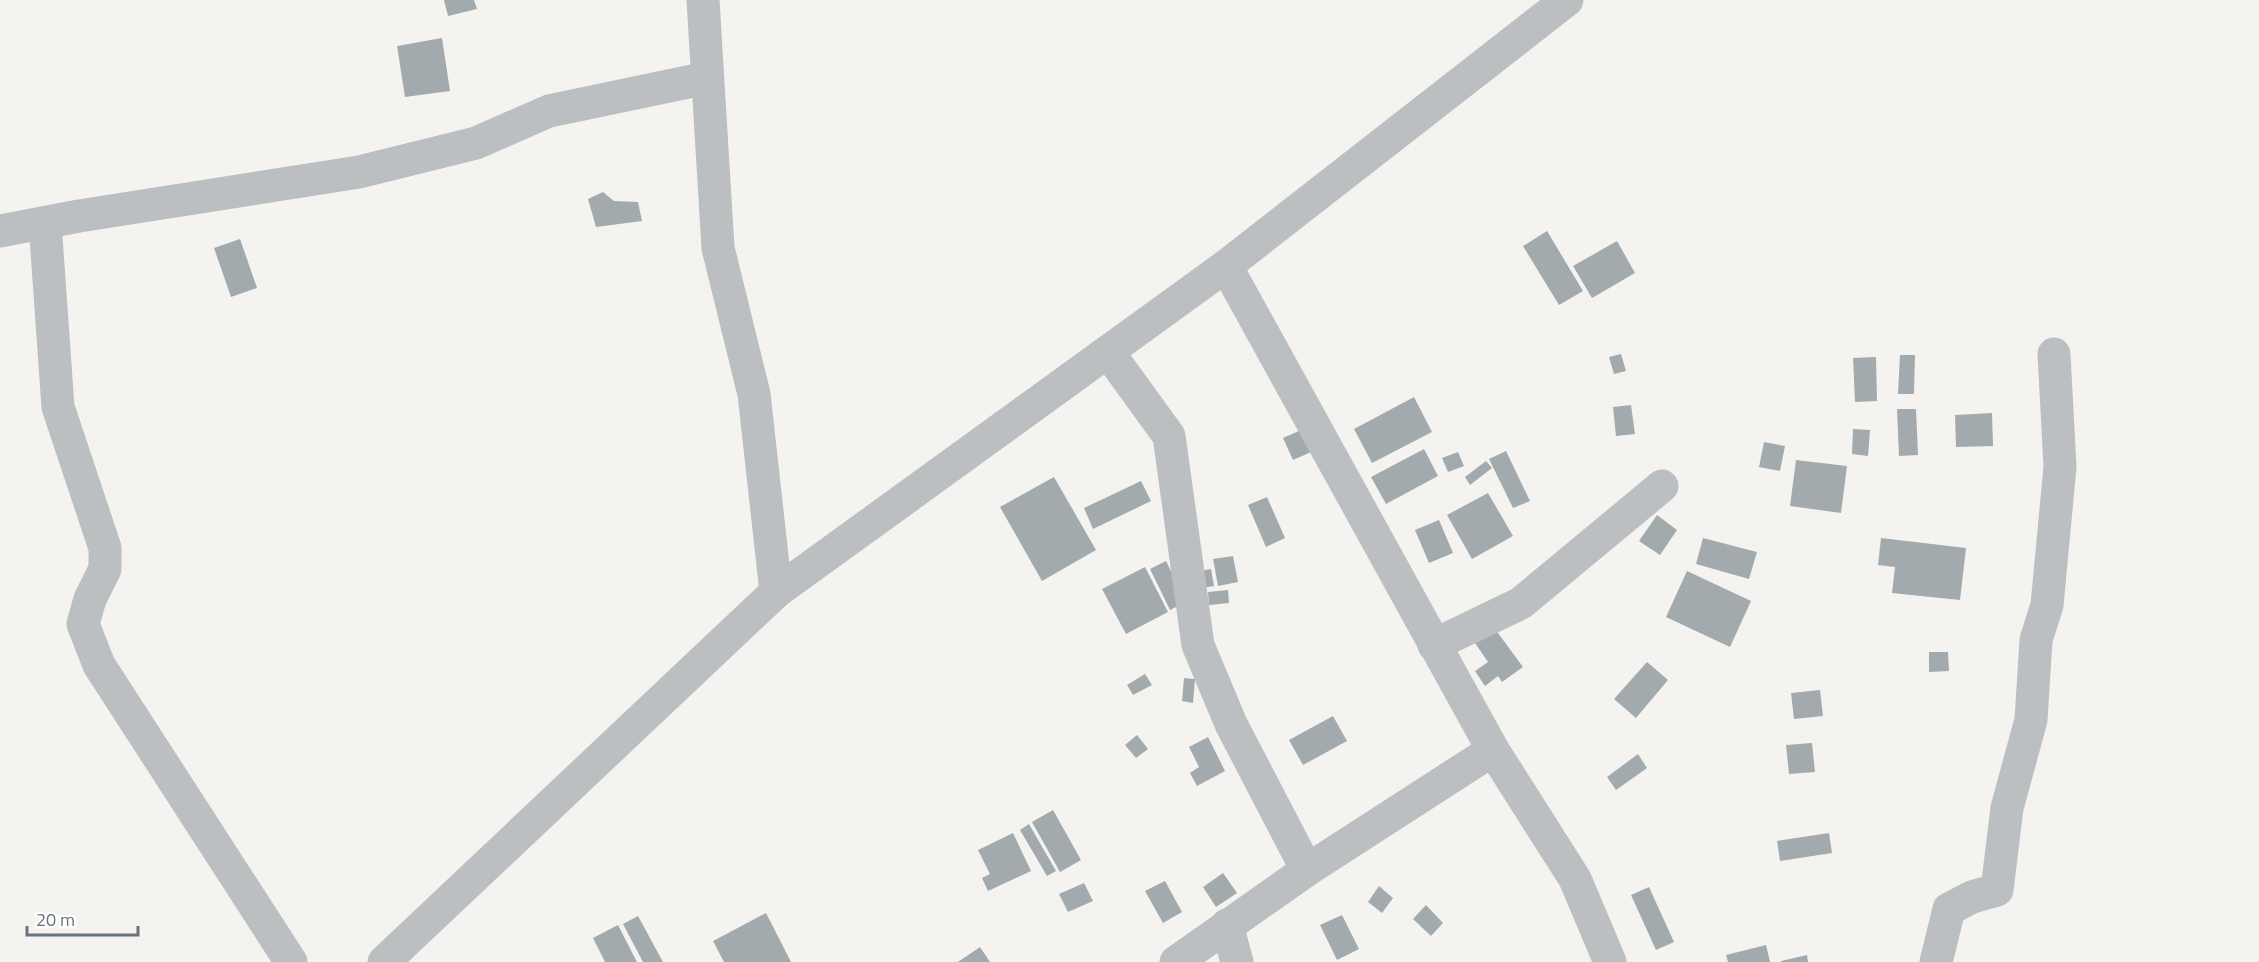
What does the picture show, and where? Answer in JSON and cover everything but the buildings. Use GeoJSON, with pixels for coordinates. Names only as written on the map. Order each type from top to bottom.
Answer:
{"type":"FeatureCollection","features":[{"type":"Feature","properties":{"kind":"street"},"geometry":{"type":"LineString","coordinates":[[703,0],[718,248],[753,394],[776,592]]}},
{"type":"Feature","properties":{"kind":"street"},"geometry":{"type":"LineString","coordinates":[[384,962],[776,592],[1226,266],[1567,0]]}},
{"type":"Feature","properties":{"kind":"street"},"geometry":{"type":"LineString","coordinates":[[0,231],[359,172],[476,143],[549,111],[707,78]]}},
{"type":"Feature","properties":{"kind":"street"},"geometry":{"type":"LineString","coordinates":[[45,223],[58,407],[105,548],[105,569],[90,599],[83,624],[99,665],[291,962]]}},
{"type":"Feature","properties":{"kind":"street"},"geometry":{"type":"LineString","coordinates":[[1226,266],[1493,750],[1575,879],[1610,962]]}},
{"type":"Feature","properties":{"kind":"street"},"geometry":{"type":"LineString","coordinates":[[1108,352],[1169,436],[1198,645],[1231,724],[1307,870]]}},
{"type":"Feature","properties":{"kind":"street"},"geometry":{"type":"LineString","coordinates":[[1936,962],[1949,909],[1972,897],[1997,890],[2007,808],[2031,720],[2036,640],[2047,605],[2060,467],[2054,354]]}},
{"type":"Feature","properties":{"kind":"street"},"geometry":{"type":"LineString","coordinates":[[1434,645],[1521,603],[1662,486]]}},
{"type":"Feature","properties":{"kind":"street"},"geometry":{"type":"LineString","coordinates":[[1176,962],[1307,870],[1493,750]]}},
{"type":"Feature","properties":{"kind":"street"},"geometry":{"type":"LineString","coordinates":[[1227,925],[1237,962]]}}]}
